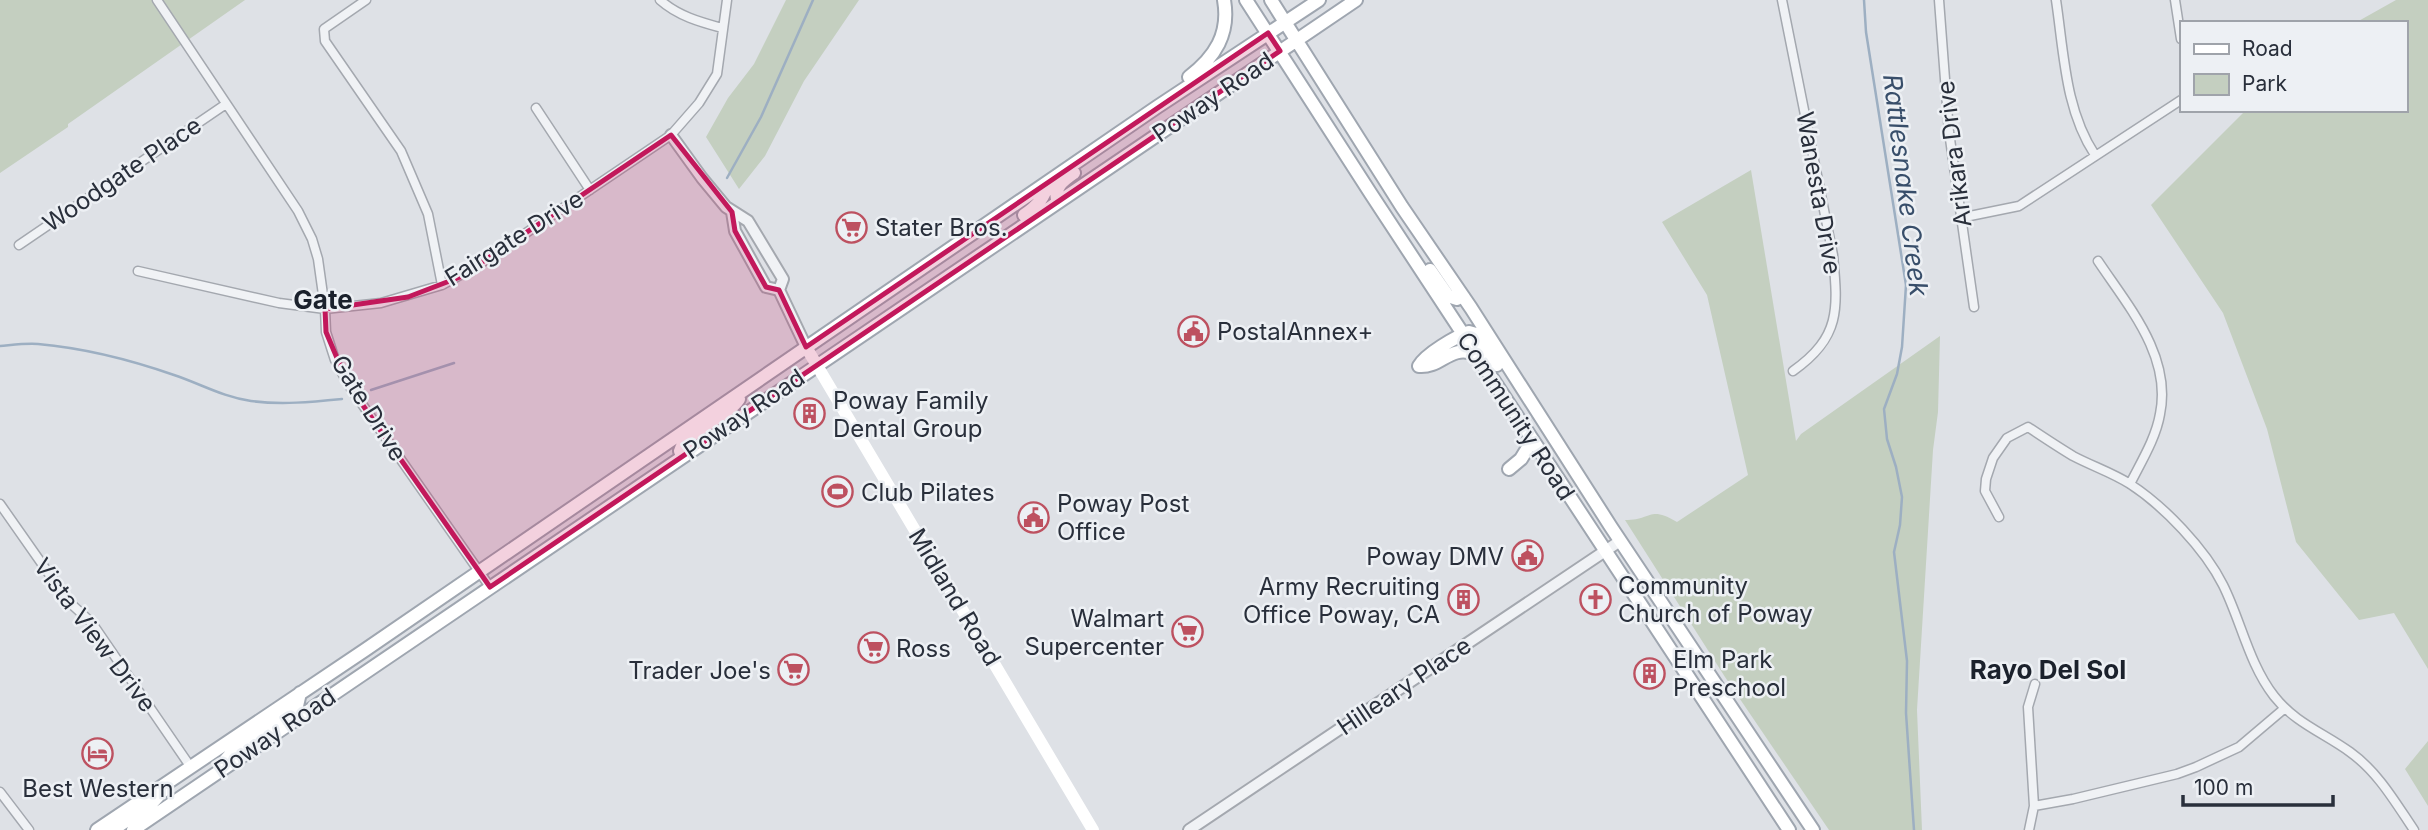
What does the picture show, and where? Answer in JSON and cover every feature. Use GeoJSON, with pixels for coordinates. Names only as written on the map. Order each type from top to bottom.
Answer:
{"type":"FeatureCollection","features":[{"type":"Feature","properties":{"kind":"main road"},"geometry":{"type":"LineString","coordinates":[[1157,107],[1202,67],[1220,44],[1226,23],[1224,0]]}},
{"type":"Feature","properties":{"kind":"main road","name":"Community Road"},"geometry":{"type":"LineString","coordinates":[[1246,0],[1475,354],[1789,830]]}},
{"type":"Feature","properties":{"kind":"main road","name":"Community Road"},"geometry":{"type":"LineString","coordinates":[[1271,0],[1620,541],[1813,830]]}},
{"type":"Feature","properties":{"kind":"main road","name":"Poway Road"},"geometry":{"type":"LineString","coordinates":[[97,830],[480,572],[1048,181],[1319,0]]}},
{"type":"Feature","properties":{"kind":"main road","name":"Poway Road"},"geometry":{"type":"LineString","coordinates":[[133,830],[1356,0]]}},
{"type":"Feature","properties":{"kind":"main road"},"geometry":{"type":"LineString","coordinates":[[1058,202],[1056,197],[1060,183],[1106,151],[1136,122]]}},
{"type":"Feature","properties":{"kind":"main road"},"geometry":{"type":"LineString","coordinates":[[975,259],[992,238],[1040,203],[1048,181]]}},
{"type":"Feature","properties":{"kind":"main road"},"geometry":{"type":"LineString","coordinates":[[1371,194],[1382,192],[1412,232],[1427,243]]}},
{"type":"Feature","properties":{"kind":"main road"},"geometry":{"type":"LineString","coordinates":[[1404,244],[1424,262],[1448,296],[1454,299],[1462,296]]}},
{"type":"Feature","properties":{"kind":"main road"},"geometry":{"type":"LineString","coordinates":[[1475,354],[1459,351],[1432,365],[1419,366],[1421,361],[1462,334],[1476,334],[1518,398],[1549,431]]}},
{"type":"Feature","properties":{"kind":"main road","name":"Midland Road"},"geometry":{"type":"LineString","coordinates":[[806,347],[1093,830]]}},
{"type":"Feature","properties":{"kind":"main road"},"geometry":{"type":"LineString","coordinates":[[682,456],[680,452],[684,442],[729,412],[745,390]]}},
{"type":"Feature","properties":{"kind":"main road"},"geometry":{"type":"LineString","coordinates":[[613,503],[632,481],[674,451],[679,440],[677,436]]}},
{"type":"Feature","properties":{"kind":"main road"},"geometry":{"type":"LineString","coordinates":[[1509,468],[1521,459],[1532,441]]}},
{"type":"Feature","properties":{"kind":"main road"},"geometry":{"type":"LineString","coordinates":[[314,706],[312,694],[350,667],[365,650]]}},
{"type":"Feature","properties":{"kind":"main road"},"geometry":{"type":"LineString","coordinates":[[219,771],[236,748],[297,706],[300,693]]}},
{"type":"Feature","properties":{"kind":"main road"},"geometry":{"type":"LineString","coordinates":[[113,830],[153,803],[190,766]]}},
{"type":"Feature","properties":{"kind":"main road"},"geometry":{"type":"LineString","coordinates":[[1768,799],[1778,795],[1804,830]]}},
{"type":"Feature","properties":{"kind":"street","name":"Gate Drive"},"geometry":{"type":"LineString","coordinates":[[157,0],[298,211],[318,259],[326,309],[326,332],[335,360],[348,384],[490,587]]}},
{"type":"Feature","properties":{"kind":"street"},"geometry":{"type":"LineString","coordinates":[[660,0],[669,8],[692,19],[722,28]]}},
{"type":"Feature","properties":{"kind":"street","name":"Fairgate Drive"},"geometry":{"type":"LineString","coordinates":[[138,271],[279,303],[326,309],[381,303],[442,285],[477,266],[671,135],[713,82],[720,58],[727,0]]}},
{"type":"Feature","properties":{"kind":"street","name":"Wanesta Drive"},"geometry":{"type":"LineString","coordinates":[[1783,0],[1833,255],[1836,283],[1835,312],[1828,337],[1811,358],[1793,371]]}},
{"type":"Feature","properties":{"kind":"street","name":"Arikara Drive"},"geometry":{"type":"LineString","coordinates":[[1939,0],[1949,132],[1974,307]]}},
{"type":"Feature","properties":{"kind":"street"},"geometry":{"type":"LineString","coordinates":[[2056,0],[2072,107],[2081,132],[2095,155]]}},
{"type":"Feature","properties":{"kind":"street"},"geometry":{"type":"LineString","coordinates":[[2175,0],[2180,33]]}},
{"type":"Feature","properties":{"kind":"street"},"geometry":{"type":"LineString","coordinates":[[366,1],[324,29],[325,41],[410,167],[428,214],[442,285]]}},
{"type":"Feature","properties":{"kind":"street"},"geometry":{"type":"LineString","coordinates":[[1960,218],[2020,206],[2180,101]]}},
{"type":"Feature","properties":{"kind":"street","name":"Woodgate Place"},"geometry":{"type":"LineString","coordinates":[[19,245],[226,104]]}},
{"type":"Feature","properties":{"kind":"street"},"geometry":{"type":"LineString","coordinates":[[536,108],[590,190]]}},
{"type":"Feature","properties":{"kind":"street","name":"Midland Road"},"geometry":{"type":"LineString","coordinates":[[671,135],[702,178],[732,212],[748,221],[783,279],[779,290],[806,347]]}},
{"type":"Feature","properties":{"kind":"street","name":"Midland Road"},"geometry":{"type":"LineString","coordinates":[[732,212],[735,231],[766,287],[779,290]]}},
{"type":"Feature","properties":{"kind":"street"},"geometry":{"type":"LineString","coordinates":[[2098,261],[2149,340],[2161,379],[2161,413],[2130,484]]}},
{"type":"Feature","properties":{"kind":"street"},"geometry":{"type":"LineString","coordinates":[[1999,517],[1985,491],[1990,466],[2007,438],[2028,427],[2072,455],[2130,484],[2156,503],[2212,565],[2224,585],[2261,676],[2273,695],[2303,724],[2349,751],[2367,766],[2414,830]]}},
{"type":"Feature","properties":{"kind":"street","name":"Vista View Drive"},"geometry":{"type":"LineString","coordinates":[[0,504],[68,601],[92,623],[190,766]]}},
{"type":"Feature","properties":{"kind":"street","name":"Hilleary Place"},"geometry":{"type":"LineString","coordinates":[[1189,830],[1620,541]]}},
{"type":"Feature","properties":{"kind":"street"},"geometry":{"type":"LineString","coordinates":[[2029,830],[2034,806],[2028,707],[2035,684]]}},
{"type":"Feature","properties":{"kind":"street"},"geometry":{"type":"LineString","coordinates":[[2034,806],[2111,790],[2196,767],[2239,747],[2285,708]]}},
{"type":"Feature","properties":{"kind":"street"},"geometry":{"type":"LineString","coordinates":[[0,792],[29,830]]}},
{"type":"Feature","properties":{"kind":"highlighted area"},"geometry":{"type":"Polygon","coordinates":[[[1268,33],[1280,51],[490,587],[348,384],[326,332],[325,309],[408,297],[460,277],[671,135],[732,212],[735,231],[766,287],[779,290],[806,347],[1268,33]]]}},
{"type":"Feature","properties":{"kind":"green space"},"geometry":{"type":"Polygon","coordinates":[[[0,0],[245,0],[0,173],[0,0]]]}},
{"type":"Feature","properties":{"kind":"green space"},"geometry":{"type":"Polygon","coordinates":[[[786,0],[859,0],[804,81],[765,156],[739,189],[706,137],[728,98],[754,64],[786,0]]]}},
{"type":"Feature","properties":{"kind":"green space"},"geometry":{"type":"Polygon","coordinates":[[[2396,0],[2428,0],[2428,669],[2394,613],[2359,620],[2296,542],[2267,429],[2223,313],[2151,205],[2244,112],[2407,112],[2407,21],[2359,21],[2396,0]]]}},
{"type":"Feature","properties":{"kind":"green space"},"geometry":{"type":"Polygon","coordinates":[[[1751,170],[1796,441],[1801,434],[1940,336],[1938,412],[1933,450],[1917,710],[1922,830],[1829,830],[1725,677],[1625,520],[1655,514],[1677,522],[1748,475],[1707,295],[1662,222],[1751,170]]]}},
{"type":"Feature","properties":{"kind":"green space"},"geometry":{"type":"Polygon","coordinates":[[[2428,741],[2428,806],[2405,769],[2428,741]]]}},
{"type":"Feature","properties":{"kind":"waterway"},"geometry":{"type":"LineString","coordinates":[[727,178],[761,117],[813,0]]}},
{"type":"Feature","properties":{"kind":"waterway","name":"Rattlesnake Creek"},"geometry":{"type":"LineString","coordinates":[[1864,0],[1866,32],[1906,285],[1902,347],[1897,374],[1884,409],[1887,439],[1902,497],[1894,552],[1907,661],[1906,713],[1914,830]]}},
{"type":"Feature","properties":{"kind":"waterway"},"geometry":{"type":"LineString","coordinates":[[0,346],[38,344],[107,355],[251,401],[285,403],[342,399]]}},
{"type":"Feature","properties":{"kind":"waterway"},"geometry":{"type":"LineString","coordinates":[[371,390],[454,363]]}},
{"type":"Feature","properties":{"kind":"place","name":"Stater Bros."},"geometry":{"type":"Point","coordinates":[852,227]}},
{"type":"Feature","properties":{"kind":"place","name":"PostalAnnex+"},"geometry":{"type":"Point","coordinates":[1194,331]}},
{"type":"Feature","properties":{"kind":"place","name":"Poway Family Dental Group"},"geometry":{"type":"Point","coordinates":[810,414]}},
{"type":"Feature","properties":{"kind":"place","name":"Club Pilates"},"geometry":{"type":"Point","coordinates":[838,492]}},
{"type":"Feature","properties":{"kind":"place","name":"Poway Post Office"},"geometry":{"type":"Point","coordinates":[1034,517]}},
{"type":"Feature","properties":{"kind":"place","name":"Poway DMV"},"geometry":{"type":"Point","coordinates":[1527,556]}},
{"type":"Feature","properties":{"kind":"place","name":"Community Church of Poway"},"geometry":{"type":"Point","coordinates":[1595,599]}},
{"type":"Feature","properties":{"kind":"place","name":"Army Recruiting Office Poway, CA"},"geometry":{"type":"Point","coordinates":[1463,600]}},
{"type":"Feature","properties":{"kind":"place","name":"Walmart Supercenter"},"geometry":{"type":"Point","coordinates":[1187,632]}},
{"type":"Feature","properties":{"kind":"place","name":"Ross"},"geometry":{"type":"Point","coordinates":[873,648]}},
{"type":"Feature","properties":{"kind":"place","name":"Trader Joe's"},"geometry":{"type":"Point","coordinates":[794,670]}},
{"type":"Feature","properties":{"kind":"place","name":"Elm Park Preschool"},"geometry":{"type":"Point","coordinates":[1650,673]}},
{"type":"Feature","properties":{"kind":"place","name":"Best Western"},"geometry":{"type":"Point","coordinates":[98,754]}},
{"type":"Feature","properties":{"kind":"district","name":"Gate"},"geometry":{"type":"Point","coordinates":[323,299]}},
{"type":"Feature","properties":{"kind":"district","name":"Rayo Del Sol"},"geometry":{"type":"Point","coordinates":[2048,669]}}]}
